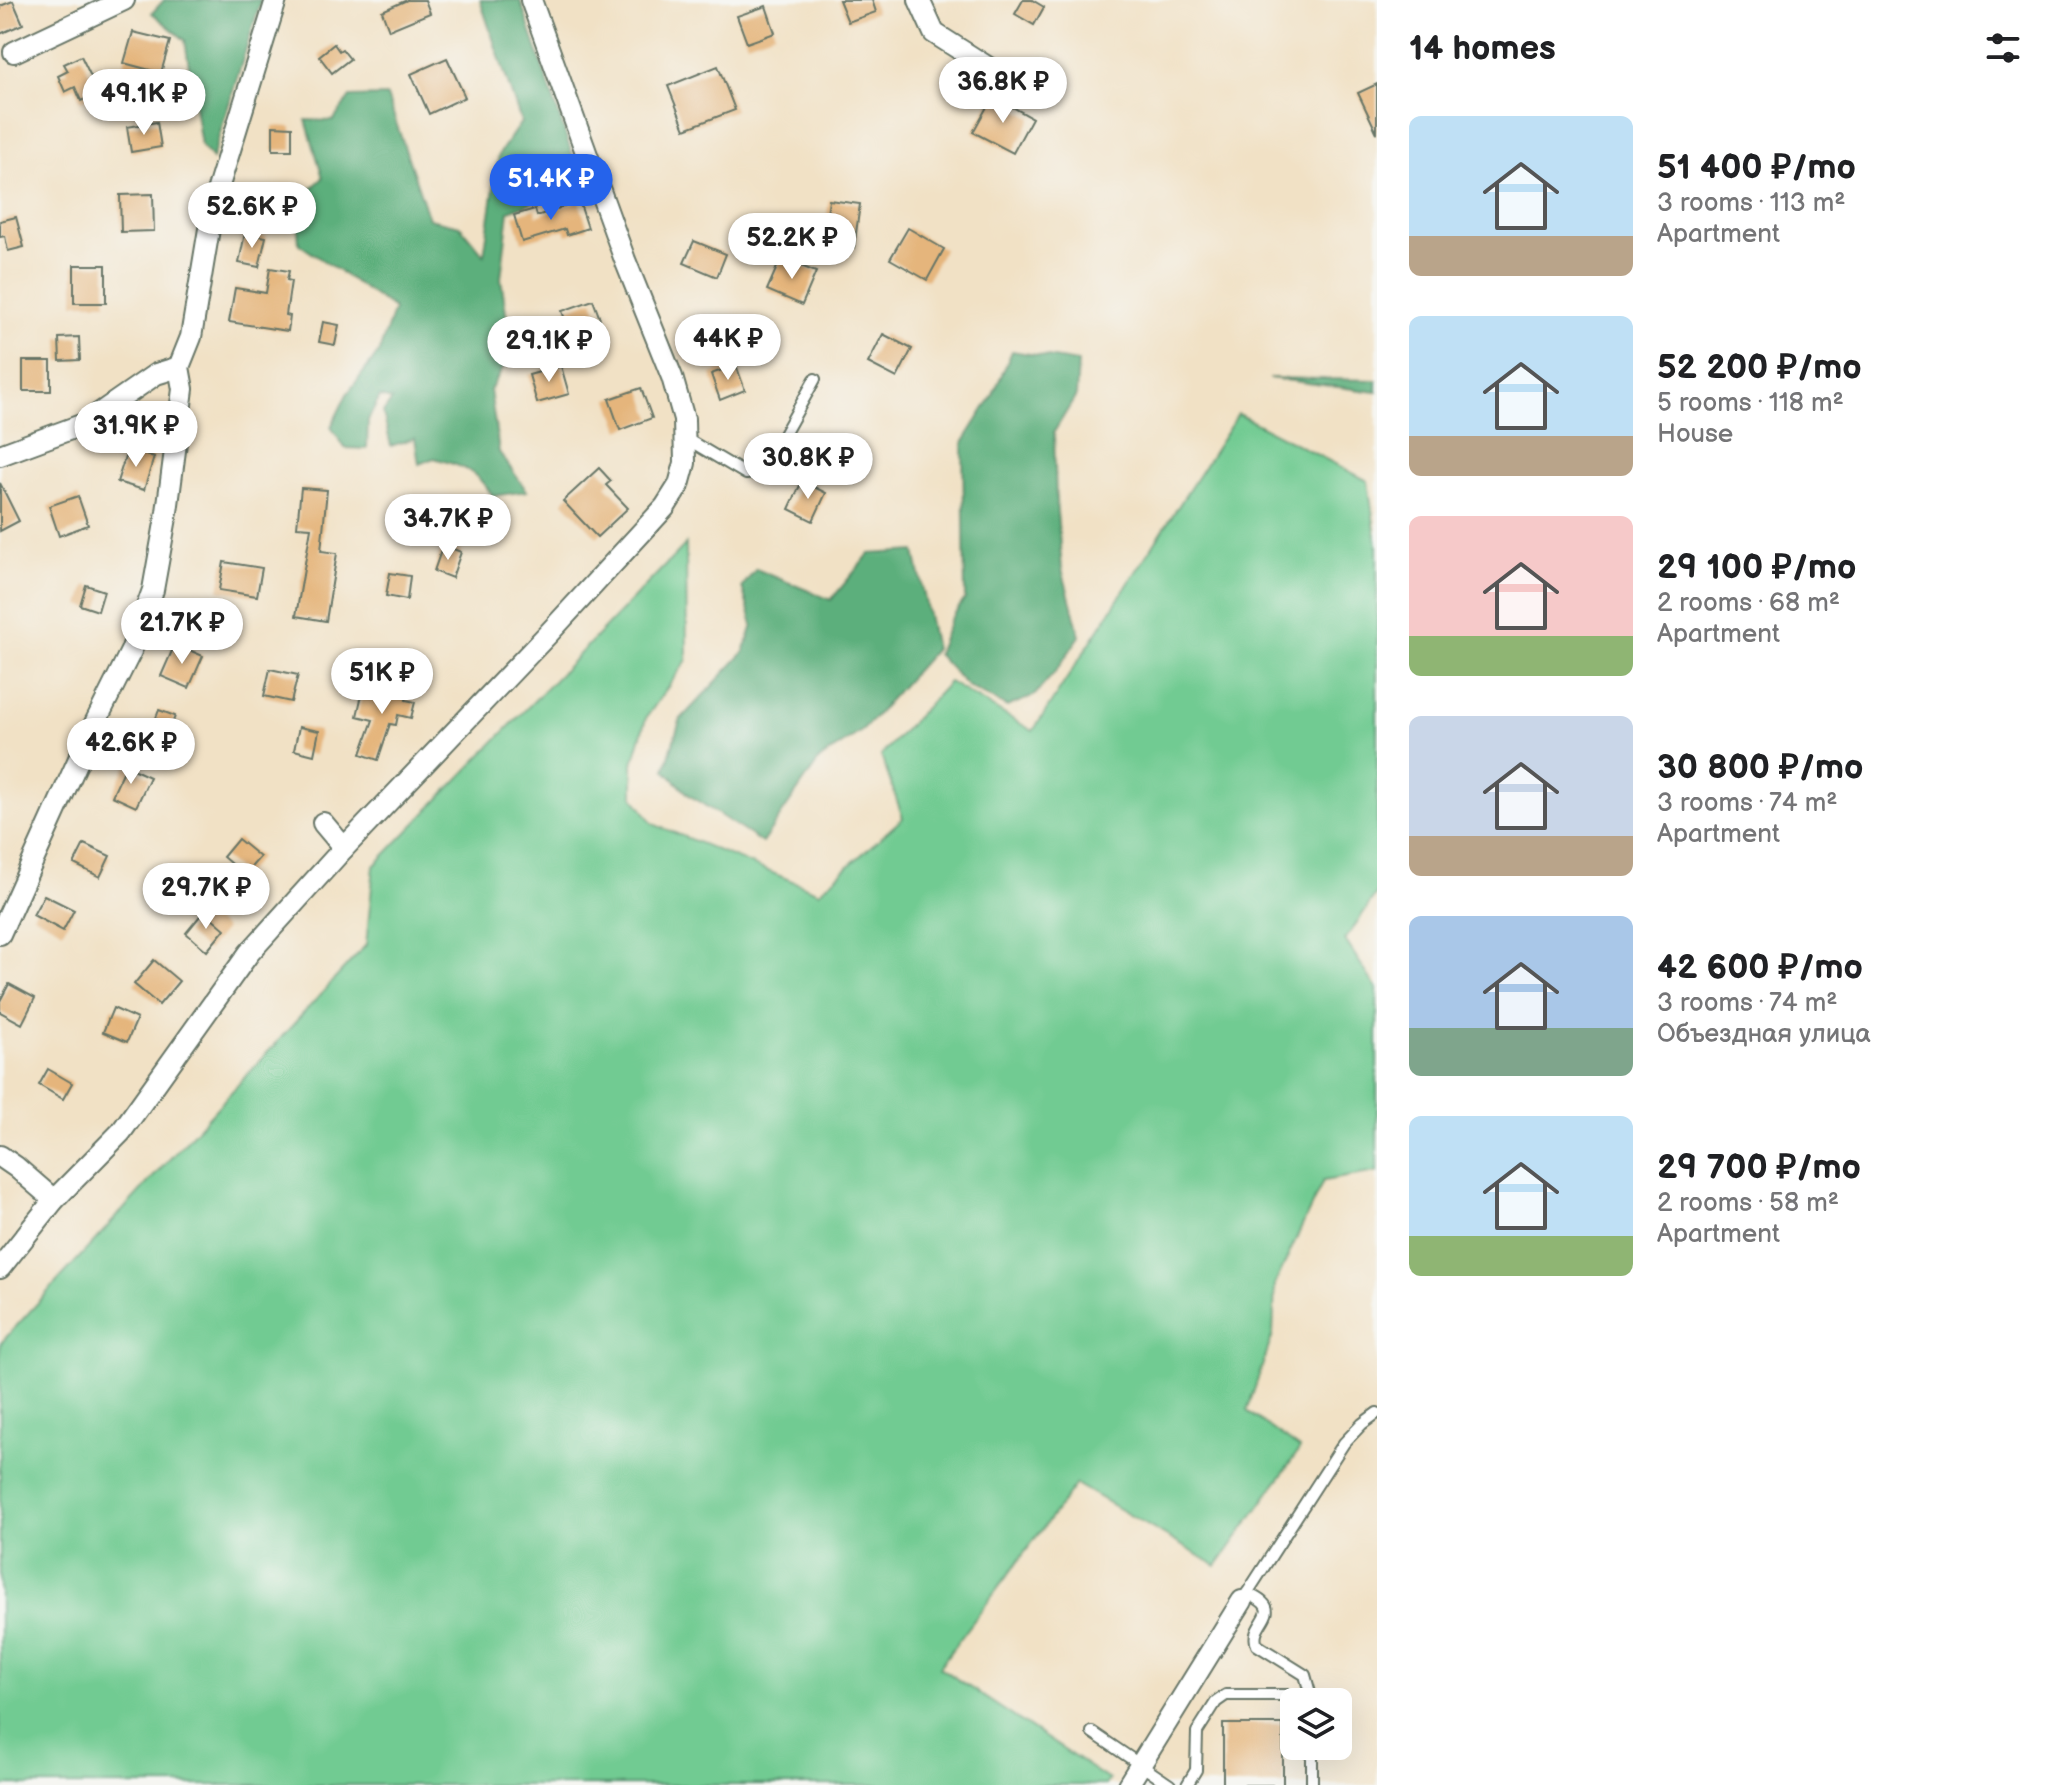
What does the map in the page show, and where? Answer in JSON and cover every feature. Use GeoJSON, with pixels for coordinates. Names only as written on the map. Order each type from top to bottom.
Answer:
{"type":"FeatureCollection","features":[{"type":"Feature","properties":{"kind":"street"},"geometry":{"type":"LineString","coordinates":[[14,52],[124,0]]}},
{"type":"Feature","properties":{"kind":"street"},"geometry":{"type":"LineString","coordinates":[[0,934],[131,651],[153,590],[183,389],[179,367],[191,337],[215,198],[276,0]]}},
{"type":"Feature","properties":{"kind":"street"},"geometry":{"type":"LineString","coordinates":[[0,1268],[54,1200],[121,1132],[249,953],[665,507],[679,485],[685,463],[684,419],[672,377],[625,260],[531,0]]}},
{"type":"Feature","properties":{"kind":"street"},"geometry":{"type":"LineString","coordinates":[[919,0],[934,33],[989,68]]}},
{"type":"Feature","properties":{"kind":"street"},"geometry":{"type":"LineString","coordinates":[[0,455],[84,424],[156,374],[179,367]]}},
{"type":"Feature","properties":{"kind":"street"},"geometry":{"type":"LineString","coordinates":[[323,823],[344,848]]}},
{"type":"Feature","properties":{"kind":"street"},"geometry":{"type":"LineString","coordinates":[[0,1156],[54,1200]]}},
{"type":"Feature","properties":{"kind":"street"},"geometry":{"type":"LineString","coordinates":[[1128,1785],[1244,1597]]}},
{"type":"Feature","properties":{"kind":"lane"},"geometry":{"type":"LineString","coordinates":[[215,198],[259,201]]}},
{"type":"Feature","properties":{"kind":"lane"},"geometry":{"type":"LineString","coordinates":[[685,438],[746,474],[763,472],[815,379]]}},
{"type":"Feature","properties":{"kind":"lane"},"geometry":{"type":"LineString","coordinates":[[1309,1688],[1305,1675],[1254,1641],[1254,1634],[1267,1609],[1265,1604],[1244,1597],[1344,1443],[1377,1413]]}},
{"type":"Feature","properties":{"kind":"lane"},"geometry":{"type":"LineString","coordinates":[[1187,1785],[1196,1770],[1197,1732],[1216,1702],[1226,1695],[1280,1698]]}},
{"type":"Feature","properties":{"kind":"lane"},"geometry":{"type":"LineString","coordinates":[[1092,1732],[1170,1785]]}},
{"type":"Feature","properties":{"kind":"lane"},"geometry":{"type":"LineString","coordinates":[[1312,1760],[1312,1785]]}},
{"type":"Feature","properties":{"kind":"green space"},"geometry":{"type":"Polygon","coordinates":[[[164,0],[261,0],[212,159],[201,146],[185,40],[152,13],[164,0]]]}},
{"type":"Feature","properties":{"kind":"green space"},"geometry":{"type":"Polygon","coordinates":[[[480,0],[520,0],[582,184],[509,211],[501,278],[512,353],[490,390],[499,452],[527,491],[493,496],[474,474],[461,467],[434,458],[419,464],[415,438],[391,446],[383,413],[392,400],[380,397],[368,420],[367,449],[345,448],[331,427],[347,394],[379,352],[394,309],[299,244],[296,202],[323,178],[306,120],[333,121],[350,97],[387,96],[429,219],[460,226],[484,255],[499,154],[521,122],[480,0]]]}},
{"type":"Feature","properties":{"kind":"green space"},"geometry":{"type":"Polygon","coordinates":[[[1012,351],[1078,362],[1076,396],[1054,432],[1062,569],[1080,636],[1034,696],[1007,707],[967,686],[937,654],[950,620],[965,599],[963,443],[993,395],[1012,351]]]}},
{"type":"Feature","properties":{"kind":"green space"},"geometry":{"type":"Polygon","coordinates":[[[1269,378],[1377,380],[1377,392],[1269,378]]]}},
{"type":"Feature","properties":{"kind":"green space"},"geometry":{"type":"Polygon","coordinates":[[[1238,414],[1368,481],[1377,545],[1377,893],[1345,940],[1377,989],[1377,1172],[1323,1181],[1275,1284],[1273,1334],[1247,1411],[1300,1449],[1217,1566],[1076,1484],[939,1667],[1109,1780],[1105,1785],[0,1785],[0,1344],[366,945],[374,866],[686,544],[687,660],[646,718],[633,763],[633,796],[653,824],[819,892],[903,818],[881,755],[949,682],[1033,731],[1238,414]]]}},
{"type":"Feature","properties":{"kind":"green space"},"geometry":{"type":"Polygon","coordinates":[[[915,551],[935,649],[863,730],[819,760],[762,843],[689,795],[665,770],[680,720],[744,652],[753,625],[742,587],[756,569],[831,600],[869,554],[915,551]]]}},
{"type":"Feature","properties":{"kind":"building"},"geometry":{"type":"Polygon","coordinates":[[[407,0],[425,0],[430,13],[389,30],[382,11],[407,0]]]}},
{"type":"Feature","properties":{"kind":"building"},"geometry":{"type":"Polygon","coordinates":[[[839,0],[872,0],[876,12],[848,22],[839,0]]]}},
{"type":"Feature","properties":{"kind":"building"},"geometry":{"type":"Polygon","coordinates":[[[1023,0],[1032,0],[1044,7],[1034,25],[1015,14],[1023,0]]]}},
{"type":"Feature","properties":{"kind":"building"},"geometry":{"type":"Polygon","coordinates":[[[13,1],[23,24],[0,34],[0,6],[13,1]]]}},
{"type":"Feature","properties":{"kind":"building"},"geometry":{"type":"Polygon","coordinates":[[[766,6],[775,33],[747,43],[737,16],[766,6]]]}},
{"type":"Feature","properties":{"kind":"building"},"geometry":{"type":"Polygon","coordinates":[[[133,32],[170,41],[161,73],[124,63],[133,32]]]}},
{"type":"Feature","properties":{"kind":"building"},"geometry":{"type":"Polygon","coordinates":[[[334,44],[350,59],[332,73],[319,56],[334,44]]]}},
{"type":"Feature","properties":{"kind":"building"},"geometry":{"type":"Polygon","coordinates":[[[81,56],[99,93],[81,101],[75,87],[65,92],[58,76],[68,71],[64,64],[81,56]]]}},
{"type":"Feature","properties":{"kind":"building"},"geometry":{"type":"Polygon","coordinates":[[[447,58],[465,97],[429,114],[411,74],[447,58]]]}},
{"type":"Feature","properties":{"kind":"building"},"geometry":{"type":"Polygon","coordinates":[[[718,66],[735,110],[685,129],[668,86],[718,66]]]}},
{"type":"Feature","properties":{"kind":"building"},"geometry":{"type":"Polygon","coordinates":[[[1377,84],[1377,133],[1358,93],[1377,84]]]}},
{"type":"Feature","properties":{"kind":"building"},"geometry":{"type":"Polygon","coordinates":[[[993,96],[1032,118],[1013,153],[973,132],[993,96]]]}},
{"type":"Feature","properties":{"kind":"building"},"geometry":{"type":"Polygon","coordinates":[[[157,122],[161,147],[131,152],[127,127],[157,122]]]}},
{"type":"Feature","properties":{"kind":"building"},"geometry":{"type":"Polygon","coordinates":[[[273,126],[292,127],[292,150],[273,150],[273,126]]]}},
{"type":"Feature","properties":{"kind":"building"},"geometry":{"type":"Polygon","coordinates":[[[153,194],[154,231],[121,232],[120,195],[153,194]]]}},
{"type":"Feature","properties":{"kind":"building"},"geometry":{"type":"Polygon","coordinates":[[[829,200],[860,204],[854,248],[823,245],[829,200]]]}},
{"type":"Feature","properties":{"kind":"building"},"geometry":{"type":"Polygon","coordinates":[[[579,201],[588,228],[567,235],[565,229],[522,242],[514,215],[535,209],[537,216],[579,201]]]}},
{"type":"Feature","properties":{"kind":"building"},"geometry":{"type":"Polygon","coordinates":[[[16,217],[24,247],[8,251],[5,236],[0,237],[0,221],[16,217]]]}},
{"type":"Feature","properties":{"kind":"building"},"geometry":{"type":"Polygon","coordinates":[[[908,228],[944,249],[927,280],[890,259],[908,228]]]}},
{"type":"Feature","properties":{"kind":"building"},"geometry":{"type":"Polygon","coordinates":[[[245,233],[266,237],[259,267],[239,263],[245,233]]]}},
{"type":"Feature","properties":{"kind":"building"},"geometry":{"type":"Polygon","coordinates":[[[694,241],[726,254],[717,277],[684,263],[694,241]]]}},
{"type":"Feature","properties":{"kind":"building"},"geometry":{"type":"Polygon","coordinates":[[[781,258],[816,272],[802,305],[767,290],[781,258]]]}},
{"type":"Feature","properties":{"kind":"building"},"geometry":{"type":"Polygon","coordinates":[[[74,265],[106,265],[106,303],[74,303],[74,265]]]}},
{"type":"Feature","properties":{"kind":"building"},"geometry":{"type":"Polygon","coordinates":[[[270,268],[289,271],[288,331],[229,322],[235,288],[266,293],[270,268]]]}},
{"type":"Feature","properties":{"kind":"building"},"geometry":{"type":"Polygon","coordinates":[[[593,300],[603,327],[572,339],[562,311],[593,300]]]}},
{"type":"Feature","properties":{"kind":"building"},"geometry":{"type":"Polygon","coordinates":[[[323,322],[339,325],[335,345],[319,342],[323,322]]]}},
{"type":"Feature","properties":{"kind":"building"},"geometry":{"type":"Polygon","coordinates":[[[883,334],[912,349],[897,378],[868,363],[883,334]]]}},
{"type":"Feature","properties":{"kind":"building"},"geometry":{"type":"Polygon","coordinates":[[[79,337],[80,360],[60,361],[59,338],[79,337]]]}},
{"type":"Feature","properties":{"kind":"building"},"geometry":{"type":"Polygon","coordinates":[[[23,361],[51,361],[51,391],[23,391],[23,361]]]}},
{"type":"Feature","properties":{"kind":"building"},"geometry":{"type":"Polygon","coordinates":[[[736,365],[745,390],[720,400],[711,374],[736,365]]]}},
{"type":"Feature","properties":{"kind":"building"},"geometry":{"type":"Polygon","coordinates":[[[561,366],[569,394],[537,403],[529,375],[561,366]]]}},
{"type":"Feature","properties":{"kind":"building"},"geometry":{"type":"Polygon","coordinates":[[[641,388],[652,418],[620,430],[609,399],[641,388]]]}},
{"type":"Feature","properties":{"kind":"building"},"geometry":{"type":"Polygon","coordinates":[[[128,448],[154,457],[144,490],[117,482],[128,448]]]}},
{"type":"Feature","properties":{"kind":"building"},"geometry":{"type":"Polygon","coordinates":[[[599,468],[611,481],[606,485],[628,508],[597,537],[563,501],[599,468]]]}},
{"type":"Feature","properties":{"kind":"building"},"geometry":{"type":"Polygon","coordinates":[[[802,481],[826,493],[813,521],[789,509],[802,481]]]}},
{"type":"Feature","properties":{"kind":"building"},"geometry":{"type":"Polygon","coordinates":[[[0,483],[19,521],[0,531],[0,483]]]}},
{"type":"Feature","properties":{"kind":"building"},"geometry":{"type":"Polygon","coordinates":[[[301,488],[327,490],[321,551],[337,553],[326,621],[296,616],[311,528],[297,527],[301,488]]]}},
{"type":"Feature","properties":{"kind":"building"},"geometry":{"type":"Polygon","coordinates":[[[78,496],[88,525],[59,536],[49,506],[78,496]]]}},
{"type":"Feature","properties":{"kind":"building"},"geometry":{"type":"Polygon","coordinates":[[[443,545],[461,552],[452,578],[434,571],[443,545]]]}},
{"type":"Feature","properties":{"kind":"building"},"geometry":{"type":"Polygon","coordinates":[[[224,562],[262,568],[257,596],[219,590],[224,562]]]}},
{"type":"Feature","properties":{"kind":"building"},"geometry":{"type":"Polygon","coordinates":[[[390,573],[410,576],[407,600],[386,596],[390,573]]]}},
{"type":"Feature","properties":{"kind":"building"},"geometry":{"type":"Polygon","coordinates":[[[86,585],[104,591],[98,611],[80,605],[86,585]]]}},
{"type":"Feature","properties":{"kind":"building"},"geometry":{"type":"Polygon","coordinates":[[[175,644],[203,656],[189,688],[161,676],[175,644]]]}},
{"type":"Feature","properties":{"kind":"building"},"geometry":{"type":"Polygon","coordinates":[[[270,669],[298,675],[291,702],[264,696],[270,669]]]}},
{"type":"Feature","properties":{"kind":"building"},"geometry":{"type":"Polygon","coordinates":[[[364,686],[407,696],[406,700],[415,702],[411,718],[398,715],[396,725],[390,724],[378,760],[361,754],[373,720],[357,716],[364,686]]]}},
{"type":"Feature","properties":{"kind":"building"},"geometry":{"type":"Polygon","coordinates":[[[159,710],[175,716],[165,743],[149,737],[159,710]]]}},
{"type":"Feature","properties":{"kind":"building"},"geometry":{"type":"Polygon","coordinates":[[[299,727],[319,731],[314,755],[294,750],[299,727]]]}},
{"type":"Feature","properties":{"kind":"building"},"geometry":{"type":"Polygon","coordinates":[[[126,766],[150,777],[136,807],[112,796],[126,766]]]}},
{"type":"Feature","properties":{"kind":"building"},"geometry":{"type":"Polygon","coordinates":[[[238,839],[260,857],[244,875],[223,857],[238,839]]]}},
{"type":"Feature","properties":{"kind":"building"},"geometry":{"type":"Polygon","coordinates":[[[84,844],[110,856],[100,877],[74,864],[84,844]]]}},
{"type":"Feature","properties":{"kind":"building"},"geometry":{"type":"Polygon","coordinates":[[[44,895],[74,910],[63,931],[33,915],[44,895]]]}},
{"type":"Feature","properties":{"kind":"building"},"geometry":{"type":"Polygon","coordinates":[[[204,911],[225,929],[207,951],[186,933],[204,911]]]}},
{"type":"Feature","properties":{"kind":"building"},"geometry":{"type":"Polygon","coordinates":[[[154,960],[179,981],[159,1005],[134,984],[154,960]]]}},
{"type":"Feature","properties":{"kind":"building"},"geometry":{"type":"Polygon","coordinates":[[[9,984],[35,998],[22,1024],[0,1012],[0,1001],[9,984]]]}},
{"type":"Feature","properties":{"kind":"building"},"geometry":{"type":"Polygon","coordinates":[[[113,1008],[137,1019],[127,1042],[103,1032],[113,1008]]]}},
{"type":"Feature","properties":{"kind":"building"},"geometry":{"type":"Polygon","coordinates":[[[48,1069],[72,1083],[63,1099],[39,1085],[48,1069]]]}},
{"type":"Feature","properties":{"kind":"building"},"geometry":{"type":"Polygon","coordinates":[[[1223,1724],[1280,1724],[1283,1785],[1223,1785],[1223,1724]]]}}]}
